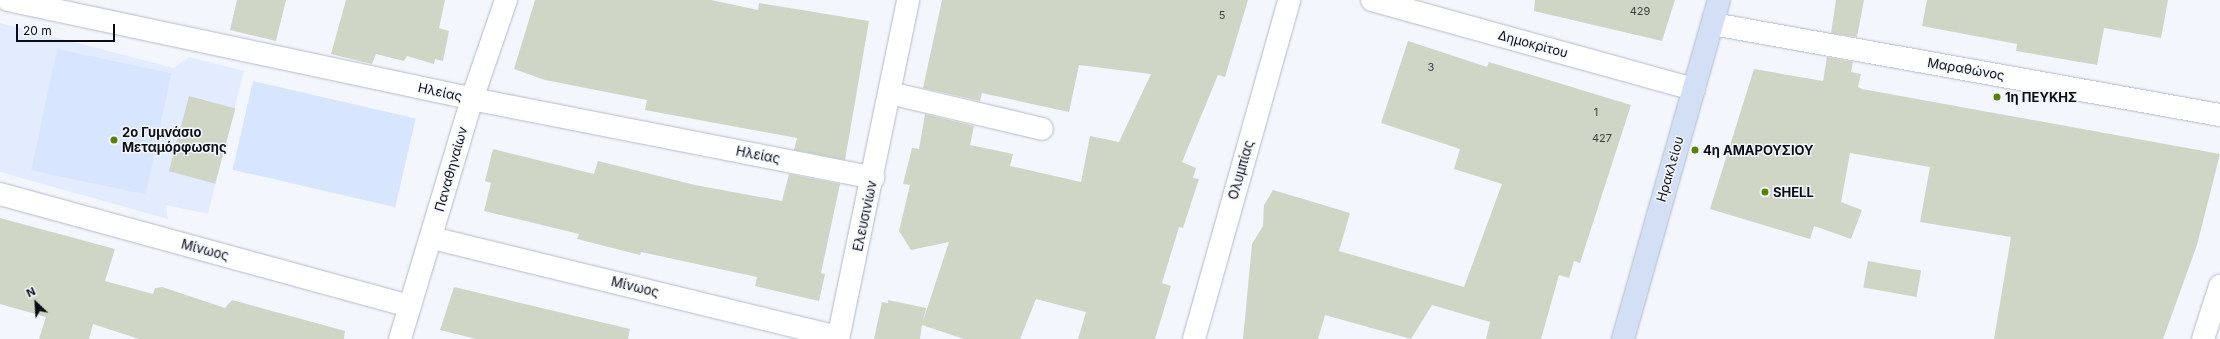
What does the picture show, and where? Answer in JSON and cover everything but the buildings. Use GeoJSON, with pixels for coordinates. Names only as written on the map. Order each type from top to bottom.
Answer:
{"type":"FeatureCollection","features":[{"type":"Feature","properties":{"kind":"main road","name":"Ηρακλείου"},"geometry":{"type":"LineString","coordinates":[[1623,339],[1719,0]]}},
{"type":"Feature","properties":{"kind":"street","name":"Ηλείας"},"geometry":{"type":"LineString","coordinates":[[9,0],[472,99],[873,178]]}},
{"type":"Feature","properties":{"kind":"street","name":"Παναθηναίων"},"geometry":{"type":"LineString","coordinates":[[400,339],[409,306],[432,238],[472,99],[506,0]]}},
{"type":"Feature","properties":{"kind":"street","name":"Ελευσινίων"},"geometry":{"type":"LineString","coordinates":[[838,338],[873,178],[908,0]]}},
{"type":"Feature","properties":{"kind":"street","name":"Ολυμπίας"},"geometry":{"type":"LineString","coordinates":[[1194,339],[1289,0]]}},
{"type":"Feature","properties":{"kind":"street","name":"Δημοκρίτου"},"geometry":{"type":"LineString","coordinates":[[1372,0],[1694,89]]}},
{"type":"Feature","properties":{"kind":"street","name":"Μαραθώνος"},"geometry":{"type":"LineString","coordinates":[[1713,24],[2220,115]]}},
{"type":"Feature","properties":{"kind":"street"},"geometry":{"type":"LineString","coordinates":[[890,93],[1042,129]]}},
{"type":"Feature","properties":{"kind":"street","name":"Μίνωος"},"geometry":{"type":"LineString","coordinates":[[0,194],[409,306]]}},
{"type":"Feature","properties":{"kind":"street","name":"Μίνωος"},"geometry":{"type":"LineString","coordinates":[[432,238],[838,338]]}},
{"type":"Feature","properties":{"kind":"street"},"geometry":{"type":"LineString","coordinates":[[2203,339],[2220,286]]}},
{"type":"Feature","properties":{"kind":"shaded area","name":"2ο Γυμνάσιο Μεταμόρφωσης"},"geometry":{"type":"Polygon","coordinates":[[[0,23],[174,68],[189,57],[244,71],[208,214],[166,205],[168,219],[0,172],[0,23]]]}},
{"type":"Feature","properties":{"kind":"shaded area"},"geometry":{"type":"Polygon","coordinates":[[[57,49],[171,73],[146,195],[31,170],[57,49]]]}},
{"type":"Feature","properties":{"kind":"shaded area"},"geometry":{"type":"Polygon","coordinates":[[[253,81],[416,119],[395,207],[233,170],[253,81]]]}},
{"type":"Feature","properties":{"kind":"place","name":"1η ΠΕΥΚΗΣ"},"geometry":{"type":"Point","coordinates":[1997,97]}},
{"type":"Feature","properties":{"kind":"place","name":"2ο Γυμνάσιο Μεταμόρφωσης"},"geometry":{"type":"Point","coordinates":[114,140]}},
{"type":"Feature","properties":{"kind":"place","name":"4η ΑΜΑΡΟΥΣΙΟΥ"},"geometry":{"type":"Point","coordinates":[1695,150]}},
{"type":"Feature","properties":{"kind":"place","name":"SHELL"},"geometry":{"type":"Point","coordinates":[1765,192]}}]}
